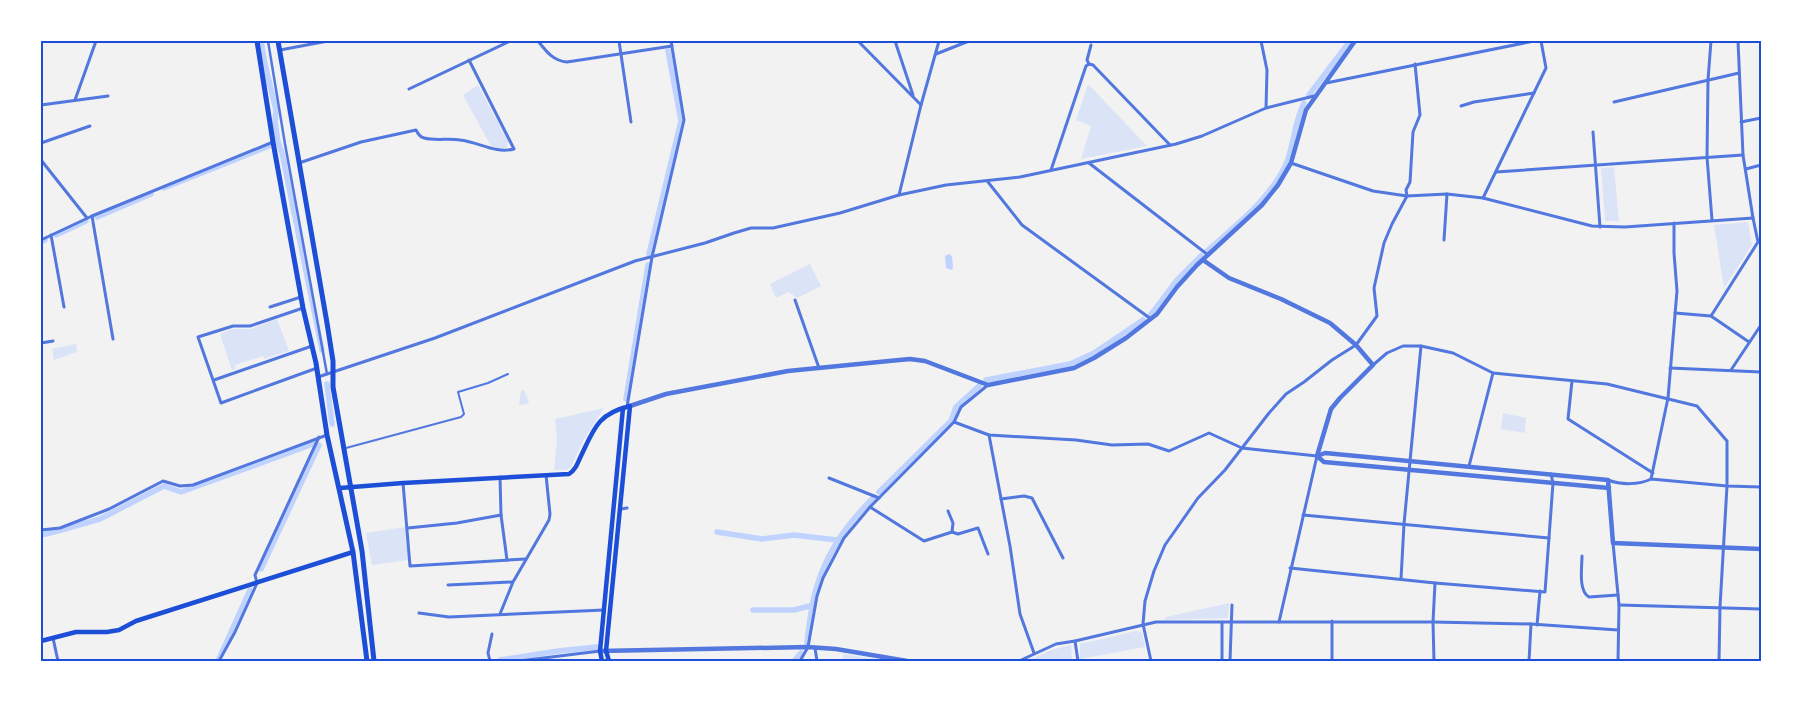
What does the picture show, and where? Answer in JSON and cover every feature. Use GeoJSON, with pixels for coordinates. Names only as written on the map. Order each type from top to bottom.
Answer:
{"type":"FeatureCollection","features":[{"type":"Feature","properties":{"kind":"main road"},"geometry":{"type":"LineString","coordinates":[[257,41],[303,308],[317,368],[327,435],[353,552],[367,661]]}},
{"type":"Feature","properties":{"kind":"main road"},"geometry":{"type":"LineString","coordinates":[[278,41],[327,323],[330,373],[362,551],[374,661]]}},
{"type":"Feature","properties":{"kind":"main road"},"geometry":{"type":"LineString","coordinates":[[340,488],[403,482],[569,474],[574,470],[590,436],[601,420],[611,412],[627,407]]}},
{"type":"Feature","properties":{"kind":"main road"},"geometry":{"type":"LineString","coordinates":[[609,661],[606,651],[621,509],[627,407]]}},
{"type":"Feature","properties":{"kind":"main road"},"geometry":{"type":"LineString","coordinates":[[602,661],[600,651],[627,407]]}},
{"type":"Feature","properties":{"kind":"main road"},"geometry":{"type":"LineString","coordinates":[[41,641],[76,632],[119,630],[136,621],[353,552]]}},
{"type":"Feature","properties":{"kind":"street"},"geometry":{"type":"LineString","coordinates":[[74,100],[96,41]]}},
{"type":"Feature","properties":{"kind":"street"},"geometry":{"type":"LineString","coordinates":[[268,41],[309,275],[330,373]]}},
{"type":"Feature","properties":{"kind":"street"},"geometry":{"type":"LineString","coordinates":[[279,50],[328,41]]}},
{"type":"Feature","properties":{"kind":"street"},"geometry":{"type":"LineString","coordinates":[[409,89],[510,41]]}},
{"type":"Feature","properties":{"kind":"street"},"geometry":{"type":"LineString","coordinates":[[538,41],[559,62],[672,46]]}},
{"type":"Feature","properties":{"kind":"street"},"geometry":{"type":"LineString","coordinates":[[619,41],[631,122]]}},
{"type":"Feature","properties":{"kind":"street"},"geometry":{"type":"LineString","coordinates":[[671,41],[684,120],[652,256],[627,407],[676,392],[788,371],[910,359],[925,361],[988,385]]}},
{"type":"Feature","properties":{"kind":"street"},"geometry":{"type":"LineString","coordinates":[[858,41],[921,105]]}},
{"type":"Feature","properties":{"kind":"street"},"geometry":{"type":"LineString","coordinates":[[895,41],[913,97]]}},
{"type":"Feature","properties":{"kind":"street"},"geometry":{"type":"LineString","coordinates":[[899,195],[939,41]]}},
{"type":"Feature","properties":{"kind":"street"},"geometry":{"type":"LineString","coordinates":[[935,54],[969,41]]}},
{"type":"Feature","properties":{"kind":"street"},"geometry":{"type":"LineString","coordinates":[[1261,41],[1267,70],[1266,108]]}},
{"type":"Feature","properties":{"kind":"street"},"geometry":{"type":"LineString","coordinates":[[800,661],[808,647],[817,596],[823,578],[844,538],[870,507],[954,422],[961,407],[988,385],[1074,368],[1126,338],[1157,314],[1177,287],[1208,255],[1262,205],[1278,185],[1291,163],[1302,119],[1314,96],[1354,41]]}},
{"type":"Feature","properties":{"kind":"street"},"geometry":{"type":"LineString","coordinates":[[1323,84],[1534,41]]}},
{"type":"Feature","properties":{"kind":"street"},"geometry":{"type":"LineString","coordinates":[[1483,198],[1546,68],[1541,41]]}},
{"type":"Feature","properties":{"kind":"street"},"geometry":{"type":"LineString","coordinates":[[1711,41],[1708,80],[1707,157],[1712,220]]}},
{"type":"Feature","properties":{"kind":"street"},"geometry":{"type":"LineString","coordinates":[[1711,316],[1760,242],[1753,218],[1743,155],[1738,41]]}},
{"type":"Feature","properties":{"kind":"street"},"geometry":{"type":"LineString","coordinates":[[1050,170],[1086,66],[1089,64],[1091,45]]}},
{"type":"Feature","properties":{"kind":"street"},"geometry":{"type":"LineString","coordinates":[[298,163],[361,142],[416,130],[420,136],[426,139],[462,140],[498,151],[514,149],[469,60]]}},
{"type":"Feature","properties":{"kind":"street"},"geometry":{"type":"LineString","coordinates":[[1089,64],[1093,65],[1170,145]]}},
{"type":"Feature","properties":{"kind":"street"},"geometry":{"type":"LineString","coordinates":[[1151,661],[1143,624],[1145,601],[1154,571],[1165,545],[1198,498],[1225,470],[1286,394],[1356,345],[1377,316],[1374,288],[1384,243],[1407,196],[1406,190],[1410,182],[1413,132],[1420,115],[1415,64]]}},
{"type":"Feature","properties":{"kind":"street"},"geometry":{"type":"LineString","coordinates":[[1614,102],[1739,73]]}},
{"type":"Feature","properties":{"kind":"street"},"geometry":{"type":"LineString","coordinates":[[1461,106],[1474,102],[1534,93]]}},
{"type":"Feature","properties":{"kind":"street"},"geometry":{"type":"LineString","coordinates":[[41,105],[108,96]]}},
{"type":"Feature","properties":{"kind":"street"},"geometry":{"type":"LineString","coordinates":[[318,377],[435,338],[635,261],[706,243],[743,230],[773,228],[840,213],[899,195],[946,185],[987,182],[1170,145],[1202,136],[1266,108],[1314,96]]}},
{"type":"Feature","properties":{"kind":"street"},"geometry":{"type":"LineString","coordinates":[[1741,122],[1761,118]]}},
{"type":"Feature","properties":{"kind":"street"},"geometry":{"type":"LineString","coordinates":[[41,144],[90,126]]}},
{"type":"Feature","properties":{"kind":"street"},"geometry":{"type":"LineString","coordinates":[[1593,132],[1600,227]]}},
{"type":"Feature","properties":{"kind":"street"},"geometry":{"type":"LineString","coordinates":[[41,240],[87,218],[212,165],[273,142]]}},
{"type":"Feature","properties":{"kind":"street"},"geometry":{"type":"LineString","coordinates":[[1496,172],[1743,155]]}},
{"type":"Feature","properties":{"kind":"street"},"geometry":{"type":"LineString","coordinates":[[41,160],[87,218]]}},
{"type":"Feature","properties":{"kind":"street"},"geometry":{"type":"LineString","coordinates":[[1088,162],[1208,255]]}},
{"type":"Feature","properties":{"kind":"street"},"geometry":{"type":"LineString","coordinates":[[1291,163],[1373,191],[1407,196],[1447,194],[1483,198],[1600,227],[1753,218]]}},
{"type":"Feature","properties":{"kind":"street"},"geometry":{"type":"LineString","coordinates":[[1746,169],[1761,165]]}},
{"type":"Feature","properties":{"kind":"street"},"geometry":{"type":"LineString","coordinates":[[987,182],[1022,225],[1150,319]]}},
{"type":"Feature","properties":{"kind":"street"},"geometry":{"type":"LineString","coordinates":[[1444,240],[1447,194]]}},
{"type":"Feature","properties":{"kind":"street"},"geometry":{"type":"LineString","coordinates":[[92,216],[114,339]]}},
{"type":"Feature","properties":{"kind":"street"},"geometry":{"type":"LineString","coordinates":[[1651,479],[1668,398],[1677,291],[1674,223]]}},
{"type":"Feature","properties":{"kind":"street"},"geometry":{"type":"LineString","coordinates":[[51,235],[64,306]]}},
{"type":"Feature","properties":{"kind":"street"},"geometry":{"type":"LineString","coordinates":[[1203,260],[1229,278],[1281,299],[1330,323],[1356,345],[1373,365]]}},
{"type":"Feature","properties":{"kind":"street"},"geometry":{"type":"LineString","coordinates":[[270,307],[301,296]]}},
{"type":"Feature","properties":{"kind":"street"},"geometry":{"type":"LineString","coordinates":[[795,300],[819,368]]}},
{"type":"Feature","properties":{"kind":"street"},"geometry":{"type":"LineString","coordinates":[[303,308],[250,326],[233,326],[198,337],[222,403],[317,368]]}},
{"type":"Feature","properties":{"kind":"street"},"geometry":{"type":"LineString","coordinates":[[1675,313],[1711,316],[1749,342]]}},
{"type":"Feature","properties":{"kind":"street"},"geometry":{"type":"LineString","coordinates":[[1730,370],[1761,325]]}},
{"type":"Feature","properties":{"kind":"street"},"geometry":{"type":"LineString","coordinates":[[41,343],[53,341]]}},
{"type":"Feature","properties":{"kind":"street"},"geometry":{"type":"LineString","coordinates":[[214,380],[312,345]]}},
{"type":"Feature","properties":{"kind":"street"},"geometry":{"type":"LineString","coordinates":[[1279,622],[1317,456],[1331,409],[1387,352],[1403,346],[1421,346],[1452,353],[1493,374],[1607,384],[1697,406],[1727,441],[1727,486],[1719,661]]}},
{"type":"Feature","properties":{"kind":"street"},"geometry":{"type":"LineString","coordinates":[[1401,579],[1404,524],[1421,346]]}},
{"type":"Feature","properties":{"kind":"street"},"geometry":{"type":"LineString","coordinates":[[1670,368],[1761,372]]}},
{"type":"Feature","properties":{"kind":"street"},"geometry":{"type":"LineString","coordinates":[[1469,466],[1493,374]]}},
{"type":"Feature","properties":{"kind":"street"},"geometry":{"type":"LineString","coordinates":[[1572,382],[1568,419],[1653,473]]}},
{"type":"Feature","properties":{"kind":"street"},"geometry":{"type":"LineString","coordinates":[[954,422],[989,435],[1076,440],[1112,445],[1148,444],[1169,451],[1209,432],[1242,448],[1317,456],[1325,453],[1551,474],[1624,483],[1645,482],[1651,479],[1761,487]]}},
{"type":"Feature","properties":{"kind":"street"},"geometry":{"type":"LineString","coordinates":[[41,530],[60,528],[109,509],[163,482],[180,486],[193,485],[327,435]]}},
{"type":"Feature","properties":{"kind":"street"},"geometry":{"type":"LineString","coordinates":[[989,435],[1020,614],[1034,653]]}},
{"type":"Feature","properties":{"kind":"street"},"geometry":{"type":"LineString","coordinates":[[219,661],[235,632],[257,583],[255,575],[319,437]]}},
{"type":"Feature","properties":{"kind":"street"},"geometry":{"type":"LineString","coordinates":[[1317,456],[1324,462],[1609,488]]}},
{"type":"Feature","properties":{"kind":"street"},"geometry":{"type":"LineString","coordinates":[[1290,568],[1545,592],[1553,483],[1551,474]]}},
{"type":"Feature","properties":{"kind":"street"},"geometry":{"type":"LineString","coordinates":[[500,614],[513,582],[550,518],[546,476]]}},
{"type":"Feature","properties":{"kind":"street"},"geometry":{"type":"LineString","coordinates":[[500,477],[501,515],[507,560]]}},
{"type":"Feature","properties":{"kind":"street"},"geometry":{"type":"LineString","coordinates":[[829,478],[879,498]]}},
{"type":"Feature","properties":{"kind":"street"},"geometry":{"type":"LineString","coordinates":[[1608,480],[1612,543],[1619,605],[1618,661]]}},
{"type":"Feature","properties":{"kind":"street"},"geometry":{"type":"LineString","coordinates":[[403,482],[410,566],[525,559]]}},
{"type":"Feature","properties":{"kind":"street"},"geometry":{"type":"LineString","coordinates":[[1001,498],[1024,496],[1032,498],[1063,558]]}},
{"type":"Feature","properties":{"kind":"street"},"geometry":{"type":"LineString","coordinates":[[870,507],[924,541],[952,532],[958,534],[978,528],[988,554]]}},
{"type":"Feature","properties":{"kind":"street"},"geometry":{"type":"LineString","coordinates":[[621,509],[627,508]]}},
{"type":"Feature","properties":{"kind":"street"},"geometry":{"type":"LineString","coordinates":[[948,511],[953,523],[952,532]]}},
{"type":"Feature","properties":{"kind":"street"},"geometry":{"type":"LineString","coordinates":[[408,528],[457,523],[501,515]]}},
{"type":"Feature","properties":{"kind":"street"},"geometry":{"type":"LineString","coordinates":[[1303,515],[1549,538]]}},
{"type":"Feature","properties":{"kind":"street"},"geometry":{"type":"LineString","coordinates":[[1612,543],[1761,549]]}},
{"type":"Feature","properties":{"kind":"street"},"geometry":{"type":"LineString","coordinates":[[353,552],[362,551]]}},
{"type":"Feature","properties":{"kind":"street"},"geometry":{"type":"LineString","coordinates":[[1582,556],[1582,590],[1585,595],[1589,597],[1618,596]]}},
{"type":"Feature","properties":{"kind":"street"},"geometry":{"type":"LineString","coordinates":[[448,585],[513,582]]}},
{"type":"Feature","properties":{"kind":"street"},"geometry":{"type":"LineString","coordinates":[[1434,661],[1433,622],[1436,583]]}},
{"type":"Feature","properties":{"kind":"street"},"geometry":{"type":"LineString","coordinates":[[1537,625],[1540,591]]}},
{"type":"Feature","properties":{"kind":"street"},"geometry":{"type":"LineString","coordinates":[[1230,661],[1232,605]]}},
{"type":"Feature","properties":{"kind":"street"},"geometry":{"type":"LineString","coordinates":[[1619,605],[1761,608]]}},
{"type":"Feature","properties":{"kind":"street"},"geometry":{"type":"LineString","coordinates":[[420,613],[449,617],[605,610]]}},
{"type":"Feature","properties":{"kind":"street"},"geometry":{"type":"LineString","coordinates":[[1019,661],[1056,644],[1156,622],[1433,622],[1531,624],[1618,630]]}},
{"type":"Feature","properties":{"kind":"street"},"geometry":{"type":"LineString","coordinates":[[1222,622],[1222,661]]}},
{"type":"Feature","properties":{"kind":"street"},"geometry":{"type":"LineString","coordinates":[[1332,622],[1332,661]]}},
{"type":"Feature","properties":{"kind":"street"},"geometry":{"type":"LineString","coordinates":[[1529,661],[1531,624]]}},
{"type":"Feature","properties":{"kind":"street"},"geometry":{"type":"LineString","coordinates":[[490,661],[488,653],[492,634]]}},
{"type":"Feature","properties":{"kind":"street"},"geometry":{"type":"LineString","coordinates":[[53,638],[58,661]]}},
{"type":"Feature","properties":{"kind":"street"},"geometry":{"type":"LineString","coordinates":[[1075,641],[1078,661]]}},
{"type":"Feature","properties":{"kind":"street"},"geometry":{"type":"LineString","coordinates":[[519,661],[600,651],[808,647],[836,649],[907,661]]}},
{"type":"Feature","properties":{"kind":"street"},"geometry":{"type":"LineString","coordinates":[[815,648],[817,661]]}},
{"type":"Feature","properties":{"kind":"lane"},"geometry":{"type":"LineString","coordinates":[[343,448],[356,447],[461,417],[464,414],[458,392],[488,383],[508,374]]}},
{"type":"Feature","properties":{"kind":"shaded area"},"geometry":{"type":"Polygon","coordinates":[[[1088,84],[1147,146],[1081,159],[1091,126],[1076,120],[1088,84]]]}},
{"type":"Feature","properties":{"kind":"shaded area"},"geometry":{"type":"Polygon","coordinates":[[[478,85],[508,141],[505,148],[491,146],[463,95],[478,85]]]}},
{"type":"Feature","properties":{"kind":"shaded area"},"geometry":{"type":"Polygon","coordinates":[[[1614,167],[1619,221],[1605,221],[1601,168],[1614,167]]]}},
{"type":"Feature","properties":{"kind":"shaded area"},"geometry":{"type":"Polygon","coordinates":[[[1748,222],[1752,245],[1724,288],[1714,225],[1748,222]]]}},
{"type":"Feature","properties":{"kind":"shaded area"},"geometry":{"type":"Polygon","coordinates":[[[810,264],[821,286],[797,298],[789,292],[776,298],[770,284],[810,264]]]}},
{"type":"Feature","properties":{"kind":"shaded area"},"geometry":{"type":"Polygon","coordinates":[[[277,319],[289,351],[264,359],[263,356],[235,365],[236,369],[232,370],[220,334],[232,329],[250,329],[277,319]]]}},
{"type":"Feature","properties":{"kind":"shaded area"},"geometry":{"type":"Polygon","coordinates":[[[76,344],[77,352],[54,360],[52,349],[76,344]]]}},
{"type":"Feature","properties":{"kind":"shaded area"},"geometry":{"type":"Polygon","coordinates":[[[521,390],[524,390],[529,402],[527,404],[519,405],[521,390]]]}},
{"type":"Feature","properties":{"kind":"shaded area"},"geometry":{"type":"Polygon","coordinates":[[[604,408],[583,441],[571,467],[566,470],[554,470],[557,440],[555,419],[604,408]]]}},
{"type":"Feature","properties":{"kind":"shaded area"},"geometry":{"type":"Polygon","coordinates":[[[1503,413],[1526,418],[1525,433],[1501,429],[1503,413]]]}},
{"type":"Feature","properties":{"kind":"shaded area"},"geometry":{"type":"Polygon","coordinates":[[[405,527],[408,560],[372,565],[366,533],[405,527]]]}},
{"type":"Feature","properties":{"kind":"shaded area"},"geometry":{"type":"Polygon","coordinates":[[[1229,603],[1228,618],[1165,620],[1166,617],[1229,603]]]}},
{"type":"Feature","properties":{"kind":"shaded area"},"geometry":{"type":"Polygon","coordinates":[[[1136,631],[1142,632],[1145,647],[1080,659],[1080,644],[1136,631]]]}},
{"type":"Feature","properties":{"kind":"shaded area"},"geometry":{"type":"Polygon","coordinates":[[[1071,645],[1072,659],[1027,661],[1051,650],[1071,645]]]}},
{"type":"Feature","properties":{"kind":"shaded area"},"geometry":{"type":"Polygon","coordinates":[[[843,654],[888,661],[843,661],[843,654]]]}},
{"type":"Feature","properties":{"kind":"water"},"geometry":{"type":"Polygon","coordinates":[[[949,254],[952,256],[953,268],[951,270],[946,268],[945,256],[949,254]]]}},
{"type":"Feature","properties":{"kind":"waterway"},"geometry":{"type":"LineString","coordinates":[[261,41],[276,110],[275,121],[278,142],[282,153],[322,350]]}},
{"type":"Feature","properties":{"kind":"waterway"},"geometry":{"type":"LineString","coordinates":[[1309,95],[1350,41]]}},
{"type":"Feature","properties":{"kind":"waterway"},"geometry":{"type":"LineString","coordinates":[[649,254],[681,121],[668,51]]}},
{"type":"Feature","properties":{"kind":"waterway"},"geometry":{"type":"LineString","coordinates":[[1207,251],[1242,220],[1274,185],[1288,159],[1304,103]]}},
{"type":"Feature","properties":{"kind":"waterway"},"geometry":{"type":"LineString","coordinates":[[164,188],[269,146]]}},
{"type":"Feature","properties":{"kind":"waterway"},"geometry":{"type":"LineString","coordinates":[[97,217],[151,194]]}},
{"type":"Feature","properties":{"kind":"waterway"},"geometry":{"type":"LineString","coordinates":[[56,235],[86,221]]}},
{"type":"Feature","properties":{"kind":"waterway"},"geometry":{"type":"LineString","coordinates":[[41,242],[45,240]]}},
{"type":"Feature","properties":{"kind":"waterway"},"geometry":{"type":"LineString","coordinates":[[1151,314],[1177,280],[1201,256]]}},
{"type":"Feature","properties":{"kind":"waterway"},"geometry":{"type":"LineString","coordinates":[[626,399],[648,265]]}},
{"type":"Feature","properties":{"kind":"waterway"},"geometry":{"type":"LineString","coordinates":[[986,380],[1070,364],[1094,353],[1143,320]]}},
{"type":"Feature","properties":{"kind":"waterway"},"geometry":{"type":"LineString","coordinates":[[327,384],[332,424]]}},
{"type":"Feature","properties":{"kind":"waterway"},"geometry":{"type":"LineString","coordinates":[[879,492],[951,421],[956,407],[979,386]]}},
{"type":"Feature","properties":{"kind":"waterway"},"geometry":{"type":"LineString","coordinates":[[41,535],[100,519],[164,486],[181,492],[313,444]]}},
{"type":"Feature","properties":{"kind":"waterway"},"geometry":{"type":"LineString","coordinates":[[261,569],[319,445]]}},
{"type":"Feature","properties":{"kind":"waterway"},"geometry":{"type":"LineString","coordinates":[[807,643],[814,595],[826,562],[839,539],[855,517],[874,497]]}},
{"type":"Feature","properties":{"kind":"waterway"},"geometry":{"type":"LineString","coordinates":[[717,532],[762,539],[794,535],[837,540]]}},
{"type":"Feature","properties":{"kind":"waterway"},"geometry":{"type":"LineString","coordinates":[[218,661],[250,590]]}},
{"type":"Feature","properties":{"kind":"waterway"},"geometry":{"type":"LineString","coordinates":[[753,610],[794,610],[813,605]]}},
{"type":"Feature","properties":{"kind":"waterway"},"geometry":{"type":"LineString","coordinates":[[500,660],[597,647]]}},
{"type":"Feature","properties":{"kind":"waterway"},"geometry":{"type":"LineString","coordinates":[[794,661],[801,653]]}}]}
